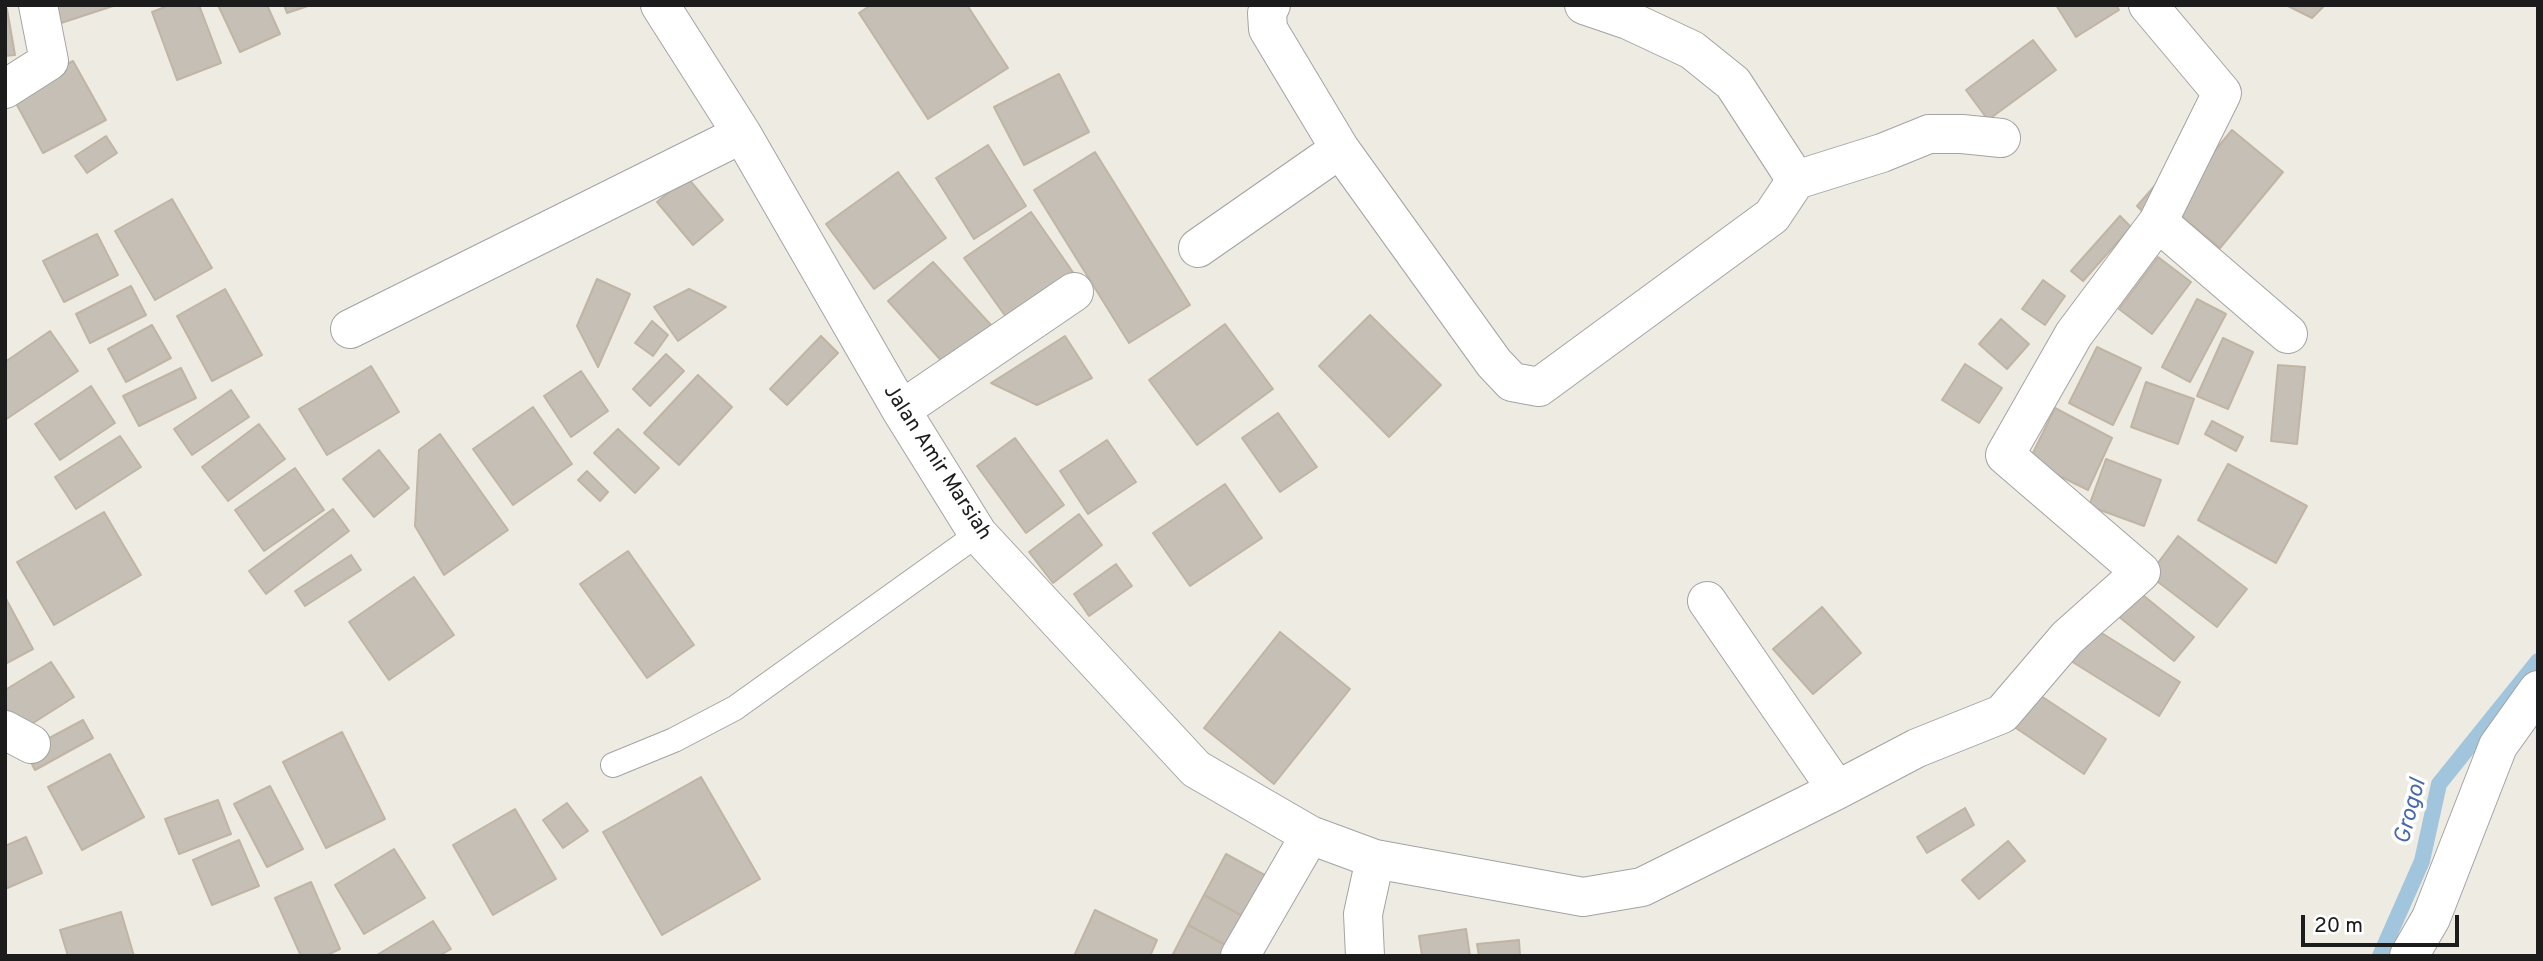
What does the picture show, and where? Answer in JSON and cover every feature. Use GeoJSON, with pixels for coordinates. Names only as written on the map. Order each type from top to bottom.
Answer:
{"type":"FeatureCollection","features":[{"type":"Feature","properties":{"kind":"street"},"geometry":{"type":"LineString","coordinates":[[5,89],[49,61],[38,5]]}},
{"type":"Feature","properties":{"kind":"street","name":"Jalan Amir Marsiah"},"geometry":{"type":"LineString","coordinates":[[660,5],[742,134],[901,410],[978,534],[1196,769],[1310,835],[1374,859],[1583,897],[1642,887],[1917,748],[2002,713],[2067,638],[2141,572],[2005,455],[2074,334],[2158,222]]}},
{"type":"Feature","properties":{"kind":"street"},"geometry":{"type":"LineString","coordinates":[[1271,5],[1267,13],[1268,29],[1340,149],[1494,363],[1512,382],[1539,387],[1772,215],[1796,180],[1882,153],[1930,134],[2001,138]]}},
{"type":"Feature","properties":{"kind":"street"},"geometry":{"type":"LineString","coordinates":[[1584,5],[1628,20],[1692,50],[1733,83],[1796,180]]}},
{"type":"Feature","properties":{"kind":"street"},"geometry":{"type":"LineString","coordinates":[[2148,5],[2222,93],[2158,222],[2288,334]]}},
{"type":"Feature","properties":{"kind":"street"},"geometry":{"type":"LineString","coordinates":[[350,328],[742,134]]}},
{"type":"Feature","properties":{"kind":"street"},"geometry":{"type":"LineString","coordinates":[[1198,247],[1340,149]]}},
{"type":"Feature","properties":{"kind":"street"},"geometry":{"type":"LineString","coordinates":[[901,410],[1074,292]]}},
{"type":"Feature","properties":{"kind":"street"},"geometry":{"type":"LineString","coordinates":[[1707,601],[1837,790]]}},
{"type":"Feature","properties":{"kind":"street"},"geometry":{"type":"LineString","coordinates":[[2409,956],[2431,918],[2498,746],[2538,690]]}},
{"type":"Feature","properties":{"kind":"street"},"geometry":{"type":"LineString","coordinates":[[1240,956],[1310,835]]}},
{"type":"Feature","properties":{"kind":"street"},"geometry":{"type":"LineString","coordinates":[[1365,956],[1363,914],[1374,859]]}},
{"type":"Feature","properties":{"kind":"lane"},"geometry":{"type":"LineString","coordinates":[[613,765],[674,740],[735,708],[978,534]]}},
{"type":"Feature","properties":{"kind":"building"},"geometry":{"type":"Polygon","coordinates":[[[48,5],[113,5],[113,6],[55,25],[48,5]]]}},
{"type":"Feature","properties":{"kind":"building"},"geometry":{"type":"Polygon","coordinates":[[[170,5],[199,5],[221,63],[177,80],[152,12],[170,5]]]}},
{"type":"Feature","properties":{"kind":"building"},"geometry":{"type":"Polygon","coordinates":[[[218,5],[267,5],[280,34],[240,52],[218,5]]]}},
{"type":"Feature","properties":{"kind":"building"},"geometry":{"type":"Polygon","coordinates":[[[284,5],[311,5],[287,13],[284,5]]]}},
{"type":"Feature","properties":{"kind":"building"},"geometry":{"type":"Polygon","coordinates":[[[871,5],[967,5],[1008,68],[928,119],[859,13],[871,5]]]}},
{"type":"Feature","properties":{"kind":"building"},"geometry":{"type":"Polygon","coordinates":[[[2056,5],[2116,5],[2119,10],[2076,37],[2056,5]]]}},
{"type":"Feature","properties":{"kind":"building"},"geometry":{"type":"Polygon","coordinates":[[[2286,5],[2325,5],[2312,18],[2286,5]]]}},
{"type":"Feature","properties":{"kind":"building"},"geometry":{"type":"Polygon","coordinates":[[[7,9],[15,55],[5,56],[5,10],[7,9]]]}},
{"type":"Feature","properties":{"kind":"building"},"geometry":{"type":"Polygon","coordinates":[[[2033,40],[2056,70],[1988,120],[1966,90],[2033,40]]]}},
{"type":"Feature","properties":{"kind":"building"},"geometry":{"type":"Polygon","coordinates":[[[73,61],[106,120],[43,153],[11,94],[73,61]]]}},
{"type":"Feature","properties":{"kind":"building"},"geometry":{"type":"Polygon","coordinates":[[[1059,74],[1089,132],[1024,165],[994,107],[1059,74]]]}},
{"type":"Feature","properties":{"kind":"building"},"geometry":{"type":"Polygon","coordinates":[[[2232,130],[2283,172],[2220,248],[2169,206],[2232,130]]]}},
{"type":"Feature","properties":{"kind":"building"},"geometry":{"type":"Polygon","coordinates":[[[106,136],[117,153],[87,173],[75,156],[106,136]]]}},
{"type":"Feature","properties":{"kind":"building"},"geometry":{"type":"Polygon","coordinates":[[[988,145],[1026,206],[974,239],[936,178],[988,145]]]}},
{"type":"Feature","properties":{"kind":"building"},"geometry":{"type":"Polygon","coordinates":[[[1095,152],[1190,305],[1129,343],[1034,190],[1095,152]]]}},
{"type":"Feature","properties":{"kind":"building"},"geometry":{"type":"Polygon","coordinates":[[[898,172],[946,238],[874,289],[826,224],[898,172]]]}},
{"type":"Feature","properties":{"kind":"building"},"geometry":{"type":"Polygon","coordinates":[[[687,177],[723,220],[693,245],[657,202],[687,177]]]}},
{"type":"Feature","properties":{"kind":"building"},"geometry":{"type":"Polygon","coordinates":[[[2158,182],[2143,212],[2137,206],[2158,182]]]}},
{"type":"Feature","properties":{"kind":"building"},"geometry":{"type":"Polygon","coordinates":[[[172,199],[212,268],[155,300],[115,231],[172,199]]]}},
{"type":"Feature","properties":{"kind":"building"},"geometry":{"type":"Polygon","coordinates":[[[1031,212],[1077,278],[1011,324],[964,258],[1031,212]]]}},
{"type":"Feature","properties":{"kind":"building"},"geometry":{"type":"Polygon","coordinates":[[[2120,216],[2131,227],[2083,281],[2071,271],[2120,216]]]}},
{"type":"Feature","properties":{"kind":"building"},"geometry":{"type":"Polygon","coordinates":[[[97,234],[118,275],[64,302],[43,261],[97,234]]]}},
{"type":"Feature","properties":{"kind":"building"},"geometry":{"type":"Polygon","coordinates":[[[2158,257],[2191,282],[2152,334],[2119,309],[2158,257]]]}},
{"type":"Feature","properties":{"kind":"building"},"geometry":{"type":"Polygon","coordinates":[[[933,262],[991,325],[946,366],[888,301],[933,262]]]}},
{"type":"Feature","properties":{"kind":"building"},"geometry":{"type":"Polygon","coordinates":[[[597,279],[630,294],[598,367],[577,326],[597,279]]]}},
{"type":"Feature","properties":{"kind":"building"},"geometry":{"type":"Polygon","coordinates":[[[2043,280],[2065,296],[2045,325],[2022,309],[2043,280]]]}},
{"type":"Feature","properties":{"kind":"building"},"geometry":{"type":"Polygon","coordinates":[[[131,286],[146,315],[90,343],[76,314],[131,286]]]}},
{"type":"Feature","properties":{"kind":"building"},"geometry":{"type":"Polygon","coordinates":[[[225,289],[262,355],[212,381],[177,316],[225,289]]]}},
{"type":"Feature","properties":{"kind":"building"},"geometry":{"type":"Polygon","coordinates":[[[689,289],[726,307],[678,341],[654,307],[689,289]]]}},
{"type":"Feature","properties":{"kind":"building"},"geometry":{"type":"Polygon","coordinates":[[[2197,299],[2226,314],[2190,382],[2162,367],[2197,299]]]}},
{"type":"Feature","properties":{"kind":"building"},"geometry":{"type":"Polygon","coordinates":[[[1370,315],[1441,385],[1389,437],[1319,366],[1370,315]]]}},
{"type":"Feature","properties":{"kind":"building"},"geometry":{"type":"Polygon","coordinates":[[[2001,319],[2029,344],[2007,369],[1979,344],[2001,319]]]}},
{"type":"Feature","properties":{"kind":"building"},"geometry":{"type":"Polygon","coordinates":[[[652,321],[668,335],[653,356],[635,343],[652,321]]]}},
{"type":"Feature","properties":{"kind":"building"},"geometry":{"type":"Polygon","coordinates":[[[1225,324],[1273,389],[1197,445],[1149,380],[1225,324]]]}},
{"type":"Feature","properties":{"kind":"building"},"geometry":{"type":"Polygon","coordinates":[[[152,325],[171,358],[126,382],[108,349],[152,325]]]}},
{"type":"Feature","properties":{"kind":"building"},"geometry":{"type":"Polygon","coordinates":[[[50,331],[78,371],[5,420],[5,362],[50,331]]]}},
{"type":"Feature","properties":{"kind":"building"},"geometry":{"type":"Polygon","coordinates":[[[821,336],[838,353],[787,405],[770,389],[821,336]]]}},
{"type":"Feature","properties":{"kind":"building"},"geometry":{"type":"Polygon","coordinates":[[[1065,336],[1092,378],[1037,405],[991,383],[1065,336]]]}},
{"type":"Feature","properties":{"kind":"building"},"geometry":{"type":"Polygon","coordinates":[[[2223,338],[2253,352],[2228,409],[2197,396],[2223,338]]]}},
{"type":"Feature","properties":{"kind":"building"},"geometry":{"type":"Polygon","coordinates":[[[2097,347],[2141,368],[2113,425],[2069,403],[2097,347]]]}},
{"type":"Feature","properties":{"kind":"building"},"geometry":{"type":"Polygon","coordinates":[[[666,354],[684,371],[650,406],[633,389],[666,354]]]}},
{"type":"Feature","properties":{"kind":"building"},"geometry":{"type":"Polygon","coordinates":[[[1965,364],[2002,388],[1979,423],[1942,400],[1965,364]]]}},
{"type":"Feature","properties":{"kind":"building"},"geometry":{"type":"Polygon","coordinates":[[[2278,365],[2305,367],[2297,444],[2271,441],[2278,365]]]}},
{"type":"Feature","properties":{"kind":"building"},"geometry":{"type":"Polygon","coordinates":[[[371,366],[399,412],[327,455],[299,409],[371,366]]]}},
{"type":"Feature","properties":{"kind":"building"},"geometry":{"type":"Polygon","coordinates":[[[181,368],[196,398],[139,426],[123,396],[181,368]]]}},
{"type":"Feature","properties":{"kind":"building"},"geometry":{"type":"Polygon","coordinates":[[[581,371],[608,411],[571,437],[544,396],[581,371]]]}},
{"type":"Feature","properties":{"kind":"building"},"geometry":{"type":"Polygon","coordinates":[[[698,375],[732,407],[679,465],[644,433],[698,375]]]}},
{"type":"Feature","properties":{"kind":"building"},"geometry":{"type":"Polygon","coordinates":[[[2146,382],[2194,399],[2178,444],[2131,427],[2146,382]]]}},
{"type":"Feature","properties":{"kind":"building"},"geometry":{"type":"Polygon","coordinates":[[[91,386],[115,423],[60,460],[35,424],[91,386]]]}},
{"type":"Feature","properties":{"kind":"building"},"geometry":{"type":"Polygon","coordinates":[[[231,390],[249,417],[192,455],[174,429],[231,390]]]}},
{"type":"Feature","properties":{"kind":"building"},"geometry":{"type":"Polygon","coordinates":[[[533,407],[572,464],[513,505],[473,449],[533,407]]]}},
{"type":"Feature","properties":{"kind":"building"},"geometry":{"type":"Polygon","coordinates":[[[2055,408],[2112,438],[2088,490],[2029,461],[2055,408]]]}},
{"type":"Feature","properties":{"kind":"building"},"geometry":{"type":"Polygon","coordinates":[[[1278,413],[1317,467],[1280,492],[1242,438],[1278,413]]]}},
{"type":"Feature","properties":{"kind":"building"},"geometry":{"type":"Polygon","coordinates":[[[2212,421],[2243,437],[2236,451],[2205,434],[2212,421]]]}},
{"type":"Feature","properties":{"kind":"building"},"geometry":{"type":"Polygon","coordinates":[[[259,424],[285,459],[228,501],[202,467],[259,424]]]}},
{"type":"Feature","properties":{"kind":"building"},"geometry":{"type":"Polygon","coordinates":[[[618,429],[659,468],[635,493],[594,453],[618,429]]]}},
{"type":"Feature","properties":{"kind":"building"},"geometry":{"type":"Polygon","coordinates":[[[440,434],[508,530],[444,575],[415,526],[419,450],[440,434]]]}},
{"type":"Feature","properties":{"kind":"building"},"geometry":{"type":"Polygon","coordinates":[[[120,436],[141,467],[76,509],[55,477],[120,436]]]}},
{"type":"Feature","properties":{"kind":"building"},"geometry":{"type":"Polygon","coordinates":[[[1015,438],[1064,505],[1026,533],[977,466],[1015,438]]]}},
{"type":"Feature","properties":{"kind":"building"},"geometry":{"type":"Polygon","coordinates":[[[1107,440],[1136,482],[1088,514],[1060,471],[1107,440]]]}},
{"type":"Feature","properties":{"kind":"building"},"geometry":{"type":"Polygon","coordinates":[[[379,450],[409,488],[374,517],[343,479],[379,450]]]}},
{"type":"Feature","properties":{"kind":"building"},"geometry":{"type":"Polygon","coordinates":[[[2106,459],[2161,480],[2144,526],[2089,506],[2106,459]]]}},
{"type":"Feature","properties":{"kind":"building"},"geometry":{"type":"Polygon","coordinates":[[[2228,464],[2307,506],[2276,563],[2198,520],[2228,464]]]}},
{"type":"Feature","properties":{"kind":"building"},"geometry":{"type":"Polygon","coordinates":[[[295,468],[324,510],[264,551],[235,510],[295,468]]]}},
{"type":"Feature","properties":{"kind":"building"},"geometry":{"type":"Polygon","coordinates":[[[587,471],[608,492],[600,501],[578,480],[587,471]]]}},
{"type":"Feature","properties":{"kind":"building"},"geometry":{"type":"Polygon","coordinates":[[[1225,484],[1262,538],[1190,586],[1153,533],[1225,484]]]}},
{"type":"Feature","properties":{"kind":"building"},"geometry":{"type":"Polygon","coordinates":[[[333,509],[349,531],[266,594],[249,571],[333,509]]]}},
{"type":"Feature","properties":{"kind":"building"},"geometry":{"type":"Polygon","coordinates":[[[104,512],[141,575],[54,625],[17,562],[104,512]]]}},
{"type":"Feature","properties":{"kind":"building"},"geometry":{"type":"Polygon","coordinates":[[[1079,514],[1102,545],[1053,583],[1029,552],[1079,514]]]}},
{"type":"Feature","properties":{"kind":"building"},"geometry":{"type":"Polygon","coordinates":[[[2178,536],[2247,589],[2217,627],[2149,575],[2178,536]]]}},
{"type":"Feature","properties":{"kind":"building"},"geometry":{"type":"Polygon","coordinates":[[[628,551],[694,645],[647,678],[580,584],[628,551]]]}},
{"type":"Feature","properties":{"kind":"building"},"geometry":{"type":"Polygon","coordinates":[[[351,555],[361,570],[305,606],[295,591],[351,555]]]}},
{"type":"Feature","properties":{"kind":"building"},"geometry":{"type":"Polygon","coordinates":[[[1116,564],[1132,586],[1089,616],[1074,594],[1116,564]]]}},
{"type":"Feature","properties":{"kind":"building"},"geometry":{"type":"Polygon","coordinates":[[[414,577],[454,635],[389,680],[349,622],[414,577]]]}},
{"type":"Feature","properties":{"kind":"building"},"geometry":{"type":"Polygon","coordinates":[[[2138,591],[2194,637],[2174,661],[2118,616],[2138,591]]]}},
{"type":"Feature","properties":{"kind":"building"},"geometry":{"type":"Polygon","coordinates":[[[5,597],[33,649],[5,664],[5,597]]]}},
{"type":"Feature","properties":{"kind":"building"},"geometry":{"type":"Polygon","coordinates":[[[1822,607],[1861,653],[1813,694],[1773,649],[1822,607]]]}},
{"type":"Feature","properties":{"kind":"building"},"geometry":{"type":"Polygon","coordinates":[[[2092,627],[2180,682],[2159,716],[2071,661],[2092,627]]]}},
{"type":"Feature","properties":{"kind":"building"},"geometry":{"type":"Polygon","coordinates":[[[1280,632],[1350,689],[1274,784],[1204,728],[1280,632]]]}},
{"type":"Feature","properties":{"kind":"building"},"geometry":{"type":"Polygon","coordinates":[[[51,662],[74,697],[19,732],[5,711],[5,690],[51,662]]]}},
{"type":"Feature","properties":{"kind":"building"},"geometry":{"type":"Polygon","coordinates":[[[2032,690],[2106,739],[2084,774],[2010,724],[2032,690]]]}},
{"type":"Feature","properties":{"kind":"building"},"geometry":{"type":"Polygon","coordinates":[[[83,720],[93,738],[35,770],[25,751],[83,720]]]}},
{"type":"Feature","properties":{"kind":"building"},"geometry":{"type":"Polygon","coordinates":[[[342,732],[385,819],[326,848],[283,762],[342,732]]]}},
{"type":"Feature","properties":{"kind":"building"},"geometry":{"type":"Polygon","coordinates":[[[110,754],[144,817],[82,850],[48,787],[110,754]]]}},
{"type":"Feature","properties":{"kind":"building"},"geometry":{"type":"Polygon","coordinates":[[[701,777],[760,879],[662,935],[603,832],[701,777]]]}},
{"type":"Feature","properties":{"kind":"building"},"geometry":{"type":"Polygon","coordinates":[[[270,786],[303,849],[267,867],[234,804],[270,786]]]}},
{"type":"Feature","properties":{"kind":"building"},"geometry":{"type":"Polygon","coordinates":[[[218,800],[231,834],[179,854],[165,819],[218,800]]]}},
{"type":"Feature","properties":{"kind":"building"},"geometry":{"type":"Polygon","coordinates":[[[567,803],[588,831],[563,848],[543,820],[567,803]]]}},
{"type":"Feature","properties":{"kind":"building"},"geometry":{"type":"Polygon","coordinates":[[[1965,808],[1974,825],[1927,853],[1917,837],[1965,808]]]}},
{"type":"Feature","properties":{"kind":"building"},"geometry":{"type":"Polygon","coordinates":[[[515,809],[556,879],[493,915],[453,845],[515,809]]]}},
{"type":"Feature","properties":{"kind":"building"},"geometry":{"type":"Polygon","coordinates":[[[26,837],[42,873],[5,889],[5,846],[26,837]]]}},
{"type":"Feature","properties":{"kind":"building"},"geometry":{"type":"Polygon","coordinates":[[[239,840],[259,886],[212,905],[193,860],[239,840]]]}},
{"type":"Feature","properties":{"kind":"building"},"geometry":{"type":"Polygon","coordinates":[[[2008,841],[2025,861],[1979,899],[1962,880],[2008,841]]]}},
{"type":"Feature","properties":{"kind":"building"},"geometry":{"type":"Polygon","coordinates":[[[394,849],[425,898],[364,934],[335,885],[394,849]]]}},
{"type":"Feature","properties":{"kind":"building"},"geometry":{"type":"Polygon","coordinates":[[[1226,854],[1272,879],[1250,920],[1204,895],[1226,854]]]}},
{"type":"Feature","properties":{"kind":"building"},"geometry":{"type":"Polygon","coordinates":[[[311,882],[340,949],[325,956],[301,956],[275,898],[311,882]]]}},
{"type":"Feature","properties":{"kind":"building"},"geometry":{"type":"Polygon","coordinates":[[[1204,895],[1250,920],[1235,950],[1188,925],[1204,895]]]}},
{"type":"Feature","properties":{"kind":"building"},"geometry":{"type":"Polygon","coordinates":[[[1095,910],[1157,940],[1150,956],[1074,956],[1095,910]]]}},
{"type":"Feature","properties":{"kind":"building"},"geometry":{"type":"Polygon","coordinates":[[[121,912],[134,956],[68,956],[60,930],[121,912]]]}},
{"type":"Feature","properties":{"kind":"building"},"geometry":{"type":"Polygon","coordinates":[[[433,921],[451,949],[439,956],[377,955],[433,921]]]}},
{"type":"Feature","properties":{"kind":"building"},"geometry":{"type":"Polygon","coordinates":[[[1188,925],[1235,950],[1232,956],[1172,956],[1188,925]]]}},
{"type":"Feature","properties":{"kind":"building"},"geometry":{"type":"Polygon","coordinates":[[[1466,929],[1470,956],[1422,956],[1419,936],[1466,929]]]}},
{"type":"Feature","properties":{"kind":"building"},"geometry":{"type":"Polygon","coordinates":[[[1519,940],[1520,956],[1479,956],[1477,944],[1519,940]]]}},
{"type":"Feature","properties":{"kind":"waterway","name":"Grogol"},"geometry":{"type":"LineString","coordinates":[[2380,956],[2422,861],[2439,784],[2538,661]]}}]}
